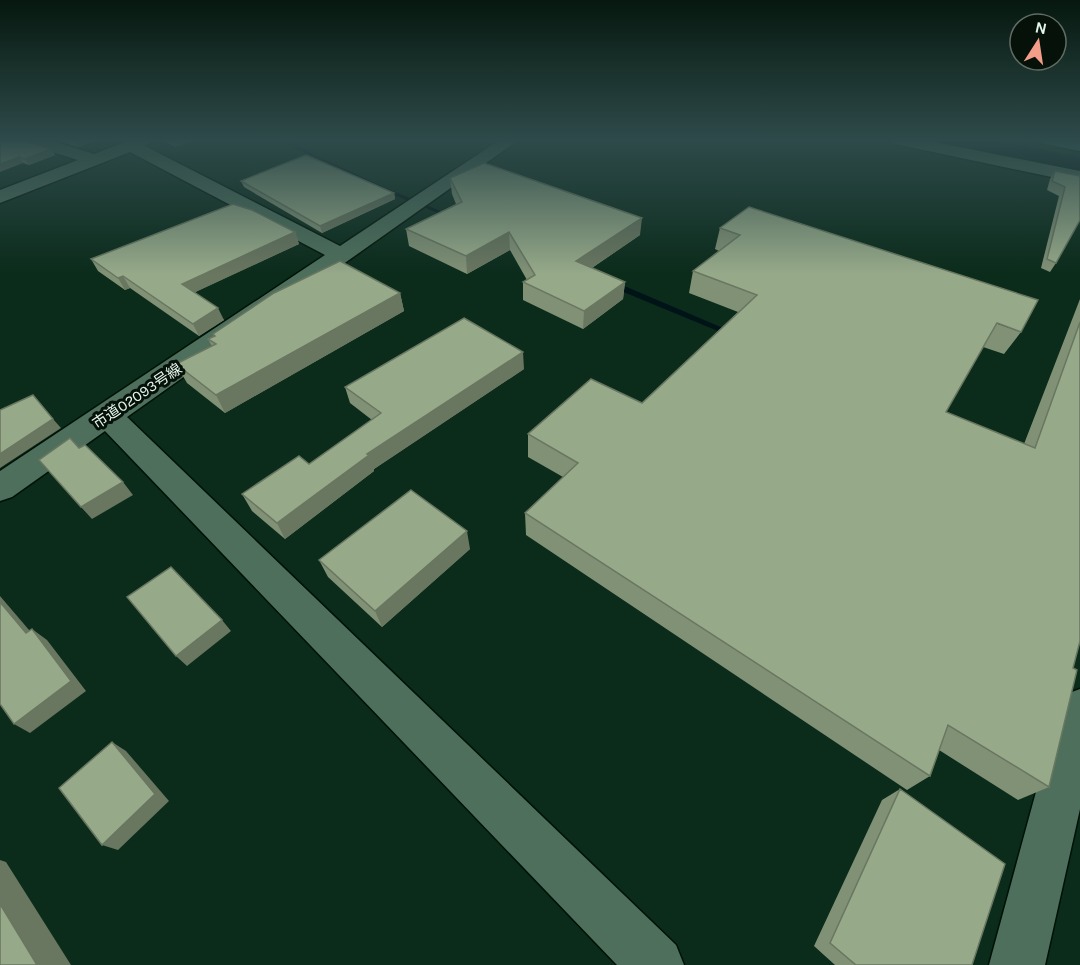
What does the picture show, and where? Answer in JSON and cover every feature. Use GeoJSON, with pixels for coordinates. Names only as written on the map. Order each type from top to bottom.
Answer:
{"type":"FeatureCollection","features":[{"type":"Feature","properties":{"kind":"street"},"geometry":{"type":"LineString","coordinates":[[0,197],[33,184]]}},
{"type":"Feature","properties":{"kind":"street"},"geometry":{"type":"LineString","coordinates":[[214,184],[343,256]]}},
{"type":"Feature","properties":{"kind":"street","name":"市道02093号線"},"geometry":{"type":"LineString","coordinates":[[0,488],[446,184]]}},
{"type":"Feature","properties":{"kind":"street"},"geometry":{"type":"LineString","coordinates":[[108,416],[656,965]]}},
{"type":"Feature","properties":{"kind":"street"},"geometry":{"type":"LineString","coordinates":[[1017,965],[1080,711]]}},
{"type":"Feature","properties":{"kind":"building"},"geometry":{"type":"Polygon","coordinates":[[[246,184],[373,184],[394,193],[320,226],[246,184]]]}},
{"type":"Feature","properties":{"kind":"building"},"geometry":{"type":"Polygon","coordinates":[[[453,184],[544,184],[642,218],[576,261],[625,282],[584,311],[523,282],[535,275],[509,232],[466,256],[406,229],[462,202],[453,184]]]}},
{"type":"Feature","properties":{"kind":"building"},"geometry":{"type":"Polygon","coordinates":[[[1059,184],[1080,184],[1080,220],[1056,263],[1047,259],[1065,187],[1059,184]]]}},
{"type":"Feature","properties":{"kind":"building"},"geometry":{"type":"Polygon","coordinates":[[[233,204],[252,210],[295,232],[182,284],[218,308],[193,324],[123,276],[118,278],[91,259],[233,204]]]}},
{"type":"Feature","properties":{"kind":"building"},"geometry":{"type":"Polygon","coordinates":[[[749,207],[1038,300],[1021,332],[997,323],[946,412],[1035,448],[1080,322],[1080,641],[1073,668],[1077,670],[1049,787],[948,725],[930,776],[525,513],[578,463],[528,434],[591,379],[642,403],[757,295],[693,271],[740,235],[720,228],[749,207]]]}},
{"type":"Feature","properties":{"kind":"building"},"geometry":{"type":"Polygon","coordinates":[[[340,261],[400,293],[216,395],[176,364],[216,344],[208,339],[215,336],[213,334],[274,293],[340,261]]]}},
{"type":"Feature","properties":{"kind":"building"},"geometry":{"type":"Polygon","coordinates":[[[464,318],[523,352],[367,454],[369,455],[277,523],[242,494],[299,456],[309,464],[381,413],[345,387],[464,318]]]}},
{"type":"Feature","properties":{"kind":"building"},"geometry":{"type":"Polygon","coordinates":[[[33,395],[53,419],[0,454],[0,410],[33,395]]]}},
{"type":"Feature","properties":{"kind":"building"},"geometry":{"type":"Polygon","coordinates":[[[70,438],[79,448],[85,445],[123,482],[81,507],[39,460],[70,438]]]}},
{"type":"Feature","properties":{"kind":"building"},"geometry":{"type":"Polygon","coordinates":[[[411,490],[467,531],[375,611],[319,560],[411,490]]]}},
{"type":"Feature","properties":{"kind":"building"},"geometry":{"type":"Polygon","coordinates":[[[171,567],[222,620],[176,656],[127,597],[171,567]]]}},
{"type":"Feature","properties":{"kind":"building"},"geometry":{"type":"Polygon","coordinates":[[[0,602],[26,633],[32,629],[71,681],[14,724],[0,704],[0,602]]]}},
{"type":"Feature","properties":{"kind":"building"},"geometry":{"type":"Polygon","coordinates":[[[112,742],[155,794],[102,845],[59,788],[112,742]]]}},
{"type":"Feature","properties":{"kind":"building"},"geometry":{"type":"Polygon","coordinates":[[[900,789],[1005,864],[972,965],[856,965],[830,943],[900,789]]]}},
{"type":"Feature","properties":{"kind":"building"},"geometry":{"type":"Polygon","coordinates":[[[0,904],[37,965],[0,965],[0,904]]]}},
{"type":"Feature","properties":{"kind":"waterway"},"geometry":{"type":"LineString","coordinates":[[373,184],[454,218]]}},
{"type":"Feature","properties":{"kind":"waterway"},"geometry":{"type":"LineString","coordinates":[[612,284],[733,334]]}}]}
